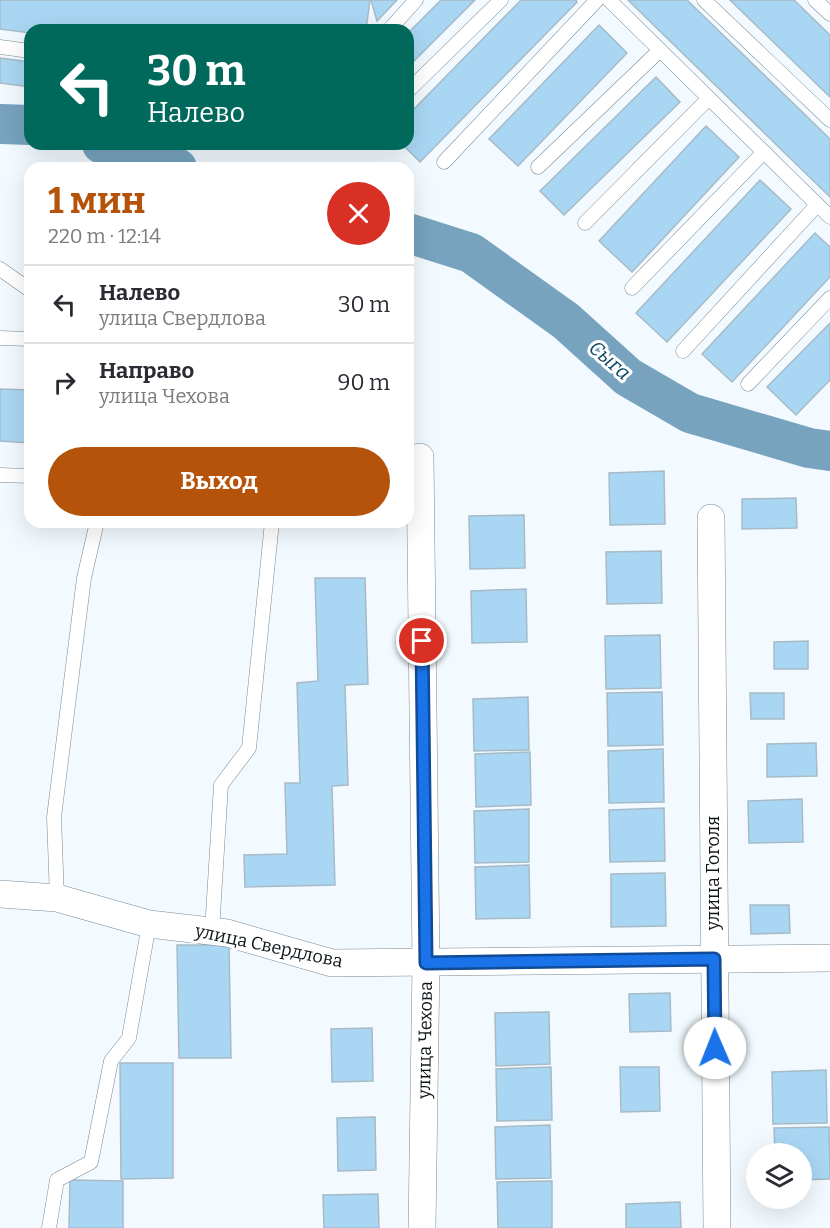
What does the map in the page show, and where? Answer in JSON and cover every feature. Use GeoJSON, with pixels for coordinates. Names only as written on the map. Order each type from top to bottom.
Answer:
{"type":"FeatureCollection","features":[{"type":"Feature","properties":{"kind":"street","name":"улица Чехова"},"geometry":{"type":"LineString","coordinates":[[414,456],[426,963],[422,1228]]}},
{"type":"Feature","properties":{"kind":"street","name":"улица Гоголя"},"geometry":{"type":"LineString","coordinates":[[711,518],[717,1228]]}},
{"type":"Feature","properties":{"kind":"street","name":"улица Свердлова"},"geometry":{"type":"LineString","coordinates":[[0,894],[57,898],[149,924],[227,933],[332,963],[830,958]]}},
{"type":"Feature","properties":{"kind":"lane"},"geometry":{"type":"LineString","coordinates":[[394,24],[416,0]]}},
{"type":"Feature","properties":{"kind":"lane"},"geometry":{"type":"LineString","coordinates":[[414,85],[501,0]]}},
{"type":"Feature","properties":{"kind":"lane"},"geometry":{"type":"LineString","coordinates":[[444,162],[597,0]]}},
{"type":"Feature","properties":{"kind":"lane"},"geometry":{"type":"LineString","coordinates":[[609,0],[830,217]]}},
{"type":"Feature","properties":{"kind":"lane"},"geometry":{"type":"LineString","coordinates":[[704,0],[830,120]]}},
{"type":"Feature","properties":{"kind":"lane"},"geometry":{"type":"LineString","coordinates":[[815,0],[830,14]]}},
{"type":"Feature","properties":{"kind":"lane"},"geometry":{"type":"LineString","coordinates":[[0,47],[24,50]]}},
{"type":"Feature","properties":{"kind":"lane"},"geometry":{"type":"LineString","coordinates":[[538,167],[660,50]]}},
{"type":"Feature","properties":{"kind":"lane"},"geometry":{"type":"LineString","coordinates":[[585,223],[709,98]]}},
{"type":"Feature","properties":{"kind":"lane"},"geometry":{"type":"LineString","coordinates":[[632,288],[764,152]]}},
{"type":"Feature","properties":{"kind":"lane"},"geometry":{"type":"LineString","coordinates":[[683,351],[817,205]]}},
{"type":"Feature","properties":{"kind":"lane"},"geometry":{"type":"LineString","coordinates":[[0,270],[24,286]]}},
{"type":"Feature","properties":{"kind":"lane"},"geometry":{"type":"LineString","coordinates":[[748,384],[830,298]]}},
{"type":"Feature","properties":{"kind":"lane"},"geometry":{"type":"LineString","coordinates":[[0,338],[24,339]]}},
{"type":"Feature","properties":{"kind":"lane"},"geometry":{"type":"LineString","coordinates":[[0,475],[24,476]]}},
{"type":"Feature","properties":{"kind":"lane"},"geometry":{"type":"LineString","coordinates":[[57,898],[54,817],[84,578],[96,528]]}},
{"type":"Feature","properties":{"kind":"lane"},"geometry":{"type":"LineString","coordinates":[[212,931],[221,785],[249,748],[271,528]]}},
{"type":"Feature","properties":{"kind":"lane"},"geometry":{"type":"LineString","coordinates":[[49,1228],[57,1180],[91,1162],[111,1061],[129,1038],[149,924]]}},
{"type":"Feature","properties":{"kind":"building"},"geometry":{"type":"Polygon","coordinates":[[[0,0],[370,0],[367,24],[24,24],[24,32],[0,29],[0,0]]]}},
{"type":"Feature","properties":{"kind":"building"},"geometry":{"type":"Polygon","coordinates":[[[371,0],[397,0],[377,21],[371,0]]]}},
{"type":"Feature","properties":{"kind":"building"},"geometry":{"type":"Polygon","coordinates":[[[441,0],[475,0],[414,61],[414,27],[441,0]]]}},
{"type":"Feature","properties":{"kind":"building"},"geometry":{"type":"Polygon","coordinates":[[[521,0],[576,0],[577,2],[420,162],[408,150],[414,150],[414,109],[521,0]]]}},
{"type":"Feature","properties":{"kind":"building"},"geometry":{"type":"Polygon","coordinates":[[[628,0],[687,0],[830,139],[830,197],[628,0]]]}},
{"type":"Feature","properties":{"kind":"building"},"geometry":{"type":"Polygon","coordinates":[[[730,0],[794,0],[830,35],[830,97],[730,0]]]}},
{"type":"Feature","properties":{"kind":"building"},"geometry":{"type":"Polygon","coordinates":[[[599,25],[627,53],[518,166],[489,139],[599,25]]]}},
{"type":"Feature","properties":{"kind":"building"},"geometry":{"type":"Polygon","coordinates":[[[0,58],[24,61],[24,86],[0,83],[0,58]]]}},
{"type":"Feature","properties":{"kind":"building"},"geometry":{"type":"Polygon","coordinates":[[[656,77],[680,102],[564,215],[540,191],[656,77]]]}},
{"type":"Feature","properties":{"kind":"building"},"geometry":{"type":"Polygon","coordinates":[[[706,126],[739,157],[632,272],[599,241],[706,126]]]}},
{"type":"Feature","properties":{"kind":"building"},"geometry":{"type":"Polygon","coordinates":[[[760,180],[791,209],[667,342],[636,313],[760,180]]]}},
{"type":"Feature","properties":{"kind":"building"},"geometry":{"type":"Polygon","coordinates":[[[815,233],[830,247],[830,277],[732,382],[702,354],[815,233]]]}},
{"type":"Feature","properties":{"kind":"building"},"geometry":{"type":"Polygon","coordinates":[[[830,323],[830,380],[796,415],[767,387],[830,323]]]}},
{"type":"Feature","properties":{"kind":"building"},"geometry":{"type":"Polygon","coordinates":[[[0,389],[24,390],[24,443],[0,441],[0,389]]]}},
{"type":"Feature","properties":{"kind":"building"},"geometry":{"type":"Polygon","coordinates":[[[664,471],[665,524],[610,525],[609,473],[664,471]]]}},
{"type":"Feature","properties":{"kind":"building"},"geometry":{"type":"Polygon","coordinates":[[[796,498],[797,528],[742,529],[742,499],[796,498]]]}},
{"type":"Feature","properties":{"kind":"building"},"geometry":{"type":"Polygon","coordinates":[[[524,515],[525,568],[470,569],[469,516],[524,515]]]}},
{"type":"Feature","properties":{"kind":"building"},"geometry":{"type":"Polygon","coordinates":[[[661,551],[662,603],[607,604],[606,552],[661,551]]]}},
{"type":"Feature","properties":{"kind":"building"},"geometry":{"type":"Polygon","coordinates":[[[315,578],[365,578],[368,684],[345,685],[348,785],[332,786],[335,885],[245,887],[244,855],[287,854],[285,783],[300,783],[297,683],[318,681],[315,578]]]}},
{"type":"Feature","properties":{"kind":"building"},"geometry":{"type":"Polygon","coordinates":[[[526,589],[527,642],[472,643],[471,591],[526,589]]]}},
{"type":"Feature","properties":{"kind":"building"},"geometry":{"type":"Polygon","coordinates":[[[660,635],[661,688],[606,689],[605,636],[660,635]]]}},
{"type":"Feature","properties":{"kind":"building"},"geometry":{"type":"Polygon","coordinates":[[[808,641],[808,669],[774,669],[774,642],[808,641]]]}},
{"type":"Feature","properties":{"kind":"building"},"geometry":{"type":"Polygon","coordinates":[[[662,692],[663,745],[608,746],[607,693],[662,692]]]}},
{"type":"Feature","properties":{"kind":"building"},"geometry":{"type":"Polygon","coordinates":[[[750,693],[784,693],[784,719],[751,719],[750,693]]]}},
{"type":"Feature","properties":{"kind":"building"},"geometry":{"type":"Polygon","coordinates":[[[528,697],[529,750],[474,751],[473,699],[528,697]]]}},
{"type":"Feature","properties":{"kind":"building"},"geometry":{"type":"Polygon","coordinates":[[[816,743],[817,776],[767,777],[767,744],[816,743]]]}},
{"type":"Feature","properties":{"kind":"building"},"geometry":{"type":"Polygon","coordinates":[[[663,749],[664,802],[609,803],[608,751],[663,749]]]}},
{"type":"Feature","properties":{"kind":"building"},"geometry":{"type":"Polygon","coordinates":[[[530,752],[531,805],[476,807],[475,754],[530,752]]]}},
{"type":"Feature","properties":{"kind":"building"},"geometry":{"type":"Polygon","coordinates":[[[802,799],[803,842],[749,843],[748,801],[802,799]]]}},
{"type":"Feature","properties":{"kind":"building"},"geometry":{"type":"Polygon","coordinates":[[[664,808],[665,861],[610,862],[609,810],[664,808]]]}},
{"type":"Feature","properties":{"kind":"building"},"geometry":{"type":"Polygon","coordinates":[[[529,809],[529,862],[475,863],[474,811],[529,809]]]}},
{"type":"Feature","properties":{"kind":"building"},"geometry":{"type":"Polygon","coordinates":[[[529,865],[530,918],[476,919],[475,867],[529,865]]]}},
{"type":"Feature","properties":{"kind":"building"},"geometry":{"type":"Polygon","coordinates":[[[665,873],[666,926],[611,927],[611,874],[665,873]]]}},
{"type":"Feature","properties":{"kind":"building"},"geometry":{"type":"Polygon","coordinates":[[[750,905],[789,905],[790,933],[751,934],[750,905]]]}},
{"type":"Feature","properties":{"kind":"building"},"geometry":{"type":"Polygon","coordinates":[[[177,945],[229,945],[231,1058],[179,1058],[177,945]]]}},
{"type":"Feature","properties":{"kind":"building"},"geometry":{"type":"Polygon","coordinates":[[[670,993],[671,1031],[630,1032],[629,994],[670,993]]]}},
{"type":"Feature","properties":{"kind":"building"},"geometry":{"type":"Polygon","coordinates":[[[549,1012],[550,1064],[496,1066],[495,1013],[549,1012]]]}},
{"type":"Feature","properties":{"kind":"building"},"geometry":{"type":"Polygon","coordinates":[[[372,1028],[373,1081],[332,1082],[331,1029],[372,1028]]]}},
{"type":"Feature","properties":{"kind":"building"},"geometry":{"type":"Polygon","coordinates":[[[120,1063],[173,1063],[173,1178],[121,1179],[120,1063]]]}},
{"type":"Feature","properties":{"kind":"building"},"geometry":{"type":"Polygon","coordinates":[[[551,1067],[552,1120],[497,1121],[496,1069],[551,1067]]]}},
{"type":"Feature","properties":{"kind":"building"},"geometry":{"type":"Polygon","coordinates":[[[620,1067],[659,1067],[660,1111],[621,1112],[620,1067]]]}},
{"type":"Feature","properties":{"kind":"building"},"geometry":{"type":"Polygon","coordinates":[[[826,1070],[827,1123],[773,1124],[772,1072],[826,1070]]]}},
{"type":"Feature","properties":{"kind":"building"},"geometry":{"type":"Polygon","coordinates":[[[375,1117],[376,1170],[338,1171],[337,1118],[375,1117]]]}},
{"type":"Feature","properties":{"kind":"building"},"geometry":{"type":"Polygon","coordinates":[[[550,1125],[551,1178],[496,1179],[495,1127],[550,1125]]]}},
{"type":"Feature","properties":{"kind":"building"},"geometry":{"type":"Polygon","coordinates":[[[829,1127],[830,1179],[812,1180],[812,1143],[775,1143],[774,1128],[829,1127]]]}},
{"type":"Feature","properties":{"kind":"building"},"geometry":{"type":"Polygon","coordinates":[[[70,1180],[123,1181],[123,1228],[69,1228],[70,1180]]]}},
{"type":"Feature","properties":{"kind":"building"},"geometry":{"type":"Polygon","coordinates":[[[552,1181],[552,1228],[498,1228],[497,1182],[552,1181]]]}},
{"type":"Feature","properties":{"kind":"building"},"geometry":{"type":"Polygon","coordinates":[[[378,1194],[379,1228],[324,1228],[323,1195],[378,1194]]]}},
{"type":"Feature","properties":{"kind":"building"},"geometry":{"type":"Polygon","coordinates":[[[680,1202],[681,1228],[626,1228],[626,1204],[680,1202]]]}},
{"type":"Feature","properties":{"kind":"waterway","name":"Сыга"},"geometry":{"type":"LineString","coordinates":[[0,124],[24,125]]}},
{"type":"Feature","properties":{"kind":"waterway","name":"Сыга"},"geometry":{"type":"LineString","coordinates":[[121,150],[158,162]]}},
{"type":"Feature","properties":{"kind":"waterway","name":"Сыга"},"geometry":{"type":"LineString","coordinates":[[414,235],[471,253],[566,321],[628,377],[690,413],[809,448],[830,451]]}},
{"type":"Feature","properties":{"kind":"route"},"geometry":{"type":"LineString","coordinates":[[422,641],[426,963],[714,959],[715,1048]]}}]}
